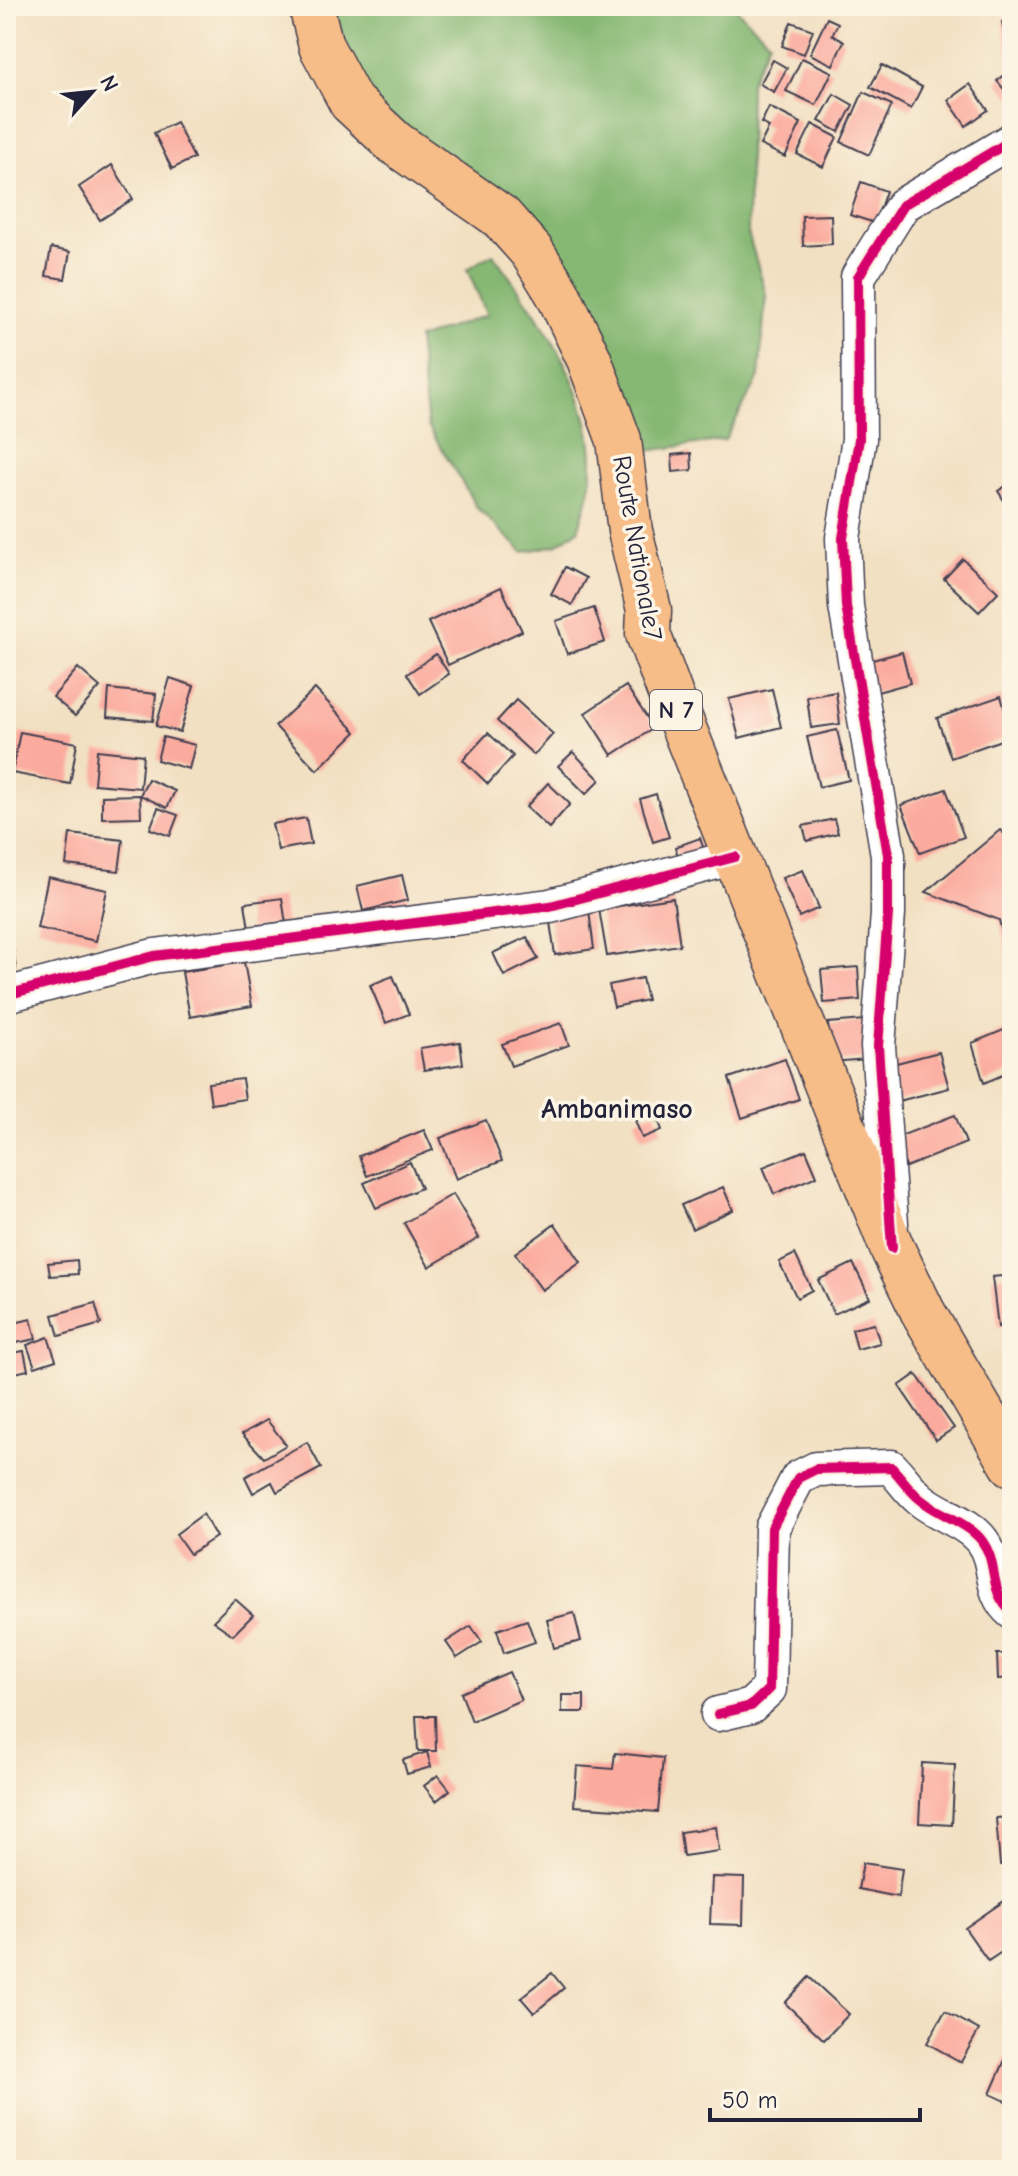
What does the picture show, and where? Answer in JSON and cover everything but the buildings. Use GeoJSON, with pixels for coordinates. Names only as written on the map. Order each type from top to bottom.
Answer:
{"type":"FeatureCollection","features":[{"type":"Feature","properties":{"kind":"main road","name":"Route Nationale7"},"geometry":{"type":"LineString","coordinates":[[311,6],[321,46],[351,102],[395,143],[501,217],[532,252],[557,292],[589,359],[619,440],[630,531],[649,610],[648,634],[892,1248],[923,1312],[1012,1464]]}},
{"type":"Feature","properties":{"kind":"street"},"geometry":{"type":"LineString","coordinates":[[892,1248],[878,1046],[888,914],[888,855],[846,606],[843,538],[859,439],[858,277],[903,205],[1012,140]]}},
{"type":"Feature","properties":{"kind":"street"},"geometry":{"type":"LineString","coordinates":[[6,995],[154,956],[550,906],[735,857]]}},
{"type":"Feature","properties":{"kind":"street"},"geometry":{"type":"LineString","coordinates":[[718,1714],[751,1706],[769,1689],[772,1528],[798,1478],[816,1469],[891,1467],[920,1499],[981,1538],[991,1560],[993,1586],[1002,1604],[1012,1612]]}},
{"type":"Feature","properties":{"kind":"green space"},"geometry":{"type":"Polygon","coordinates":[[[317,6],[733,6],[769,41],[750,83],[748,233],[766,294],[759,377],[725,440],[632,453],[583,313],[386,135],[317,6]]]}},
{"type":"Feature","properties":{"kind":"green space"},"geometry":{"type":"Polygon","coordinates":[[[493,254],[563,360],[577,389],[592,450],[590,488],[578,530],[556,545],[523,552],[478,509],[428,426],[418,339],[487,315],[467,269],[493,254]]]}},
{"type":"Feature","properties":{"kind":"cycle path"},"geometry":{"type":"LineString","coordinates":[[892,1248],[878,1046],[888,914],[888,855],[846,606],[843,538],[859,439],[858,277],[903,205],[1012,140]]}},
{"type":"Feature","properties":{"kind":"cycle path"},"geometry":{"type":"LineString","coordinates":[[6,995],[154,956],[550,906],[735,857]]}},
{"type":"Feature","properties":{"kind":"cycle path"},"geometry":{"type":"LineString","coordinates":[[718,1714],[751,1706],[769,1689],[772,1528],[798,1478],[816,1469],[891,1467],[920,1499],[969,1529],[982,1541],[990,1559],[996,1587],[1012,1612]]}},
{"type":"Feature","properties":{"kind":"district","name":"Ambanimaso"},"geometry":{"type":"Point","coordinates":[617,1109]}}]}
